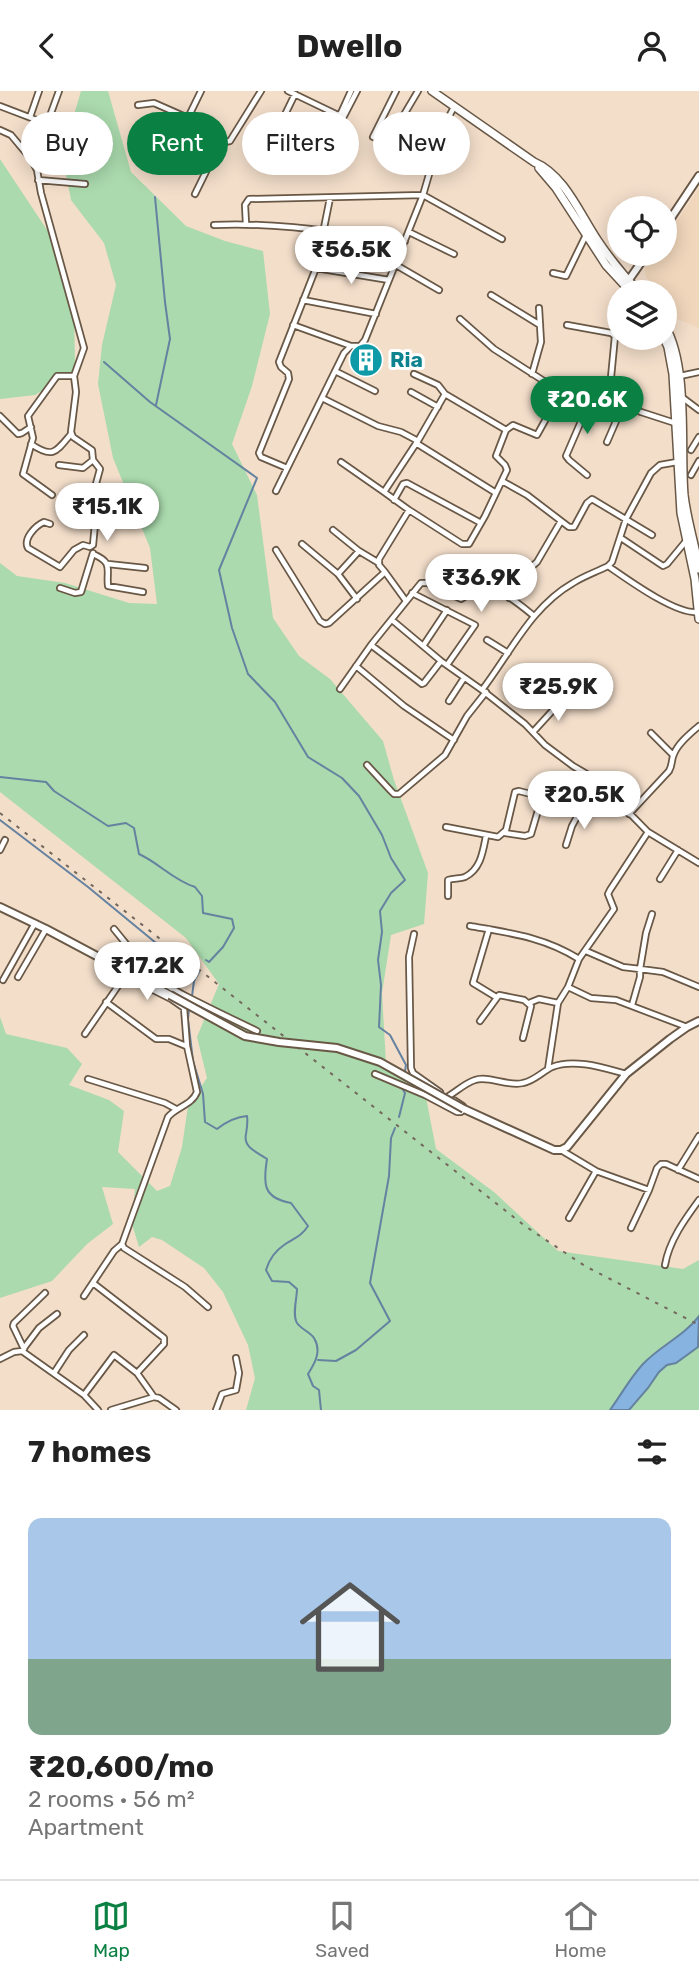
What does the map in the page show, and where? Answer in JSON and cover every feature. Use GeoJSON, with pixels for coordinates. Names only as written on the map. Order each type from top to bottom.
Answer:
{"type":"FeatureCollection","features":[{"type":"Feature","properties":{"kind":"main road"},"geometry":{"type":"LineString","coordinates":[[432,91],[544,167],[558,180],[625,280]]}},
{"type":"Feature","properties":{"kind":"main road"},"geometry":{"type":"LineString","coordinates":[[534,162],[556,188],[606,265],[624,280]]}},
{"type":"Feature","properties":{"kind":"main road"},"geometry":{"type":"LineString","coordinates":[[677,209],[699,176]]}},
{"type":"Feature","properties":{"kind":"main road"},"geometry":{"type":"LineString","coordinates":[[668,350],[680,397],[686,511],[699,569]]}},
{"type":"Feature","properties":{"kind":"main road"},"geometry":{"type":"LineString","coordinates":[[675,350],[679,376],[676,387],[676,423],[681,513],[695,579],[699,615]]}},
{"type":"Feature","properties":{"kind":"main road"},"geometry":{"type":"LineString","coordinates":[[0,907],[245,1035],[279,1042],[337,1048],[380,1062],[464,1109],[554,1150],[567,1147],[626,1075],[687,1027],[699,1021]]}},
{"type":"Feature","properties":{"kind":"street"},"geometry":{"type":"LineString","coordinates":[[32,112],[39,91]]}},
{"type":"Feature","properties":{"kind":"street"},"geometry":{"type":"LineString","coordinates":[[52,112],[60,91]]}},
{"type":"Feature","properties":{"kind":"street"},"geometry":{"type":"LineString","coordinates":[[191,112],[201,91]]}},
{"type":"Feature","properties":{"kind":"street"},"geometry":{"type":"LineString","coordinates":[[195,194],[220,143],[230,141],[261,91]]}},
{"type":"Feature","properties":{"kind":"street"},"geometry":{"type":"LineString","coordinates":[[288,91],[332,112]]}},
{"type":"Feature","properties":{"kind":"street"},"geometry":{"type":"LineString","coordinates":[[342,112],[354,91]]}},
{"type":"Feature","properties":{"kind":"street"},"geometry":{"type":"LineString","coordinates":[[345,112],[354,91]]}},
{"type":"Feature","properties":{"kind":"street"},"geometry":{"type":"LineString","coordinates":[[386,112],[396,91]]}},
{"type":"Feature","properties":{"kind":"street"},"geometry":{"type":"LineString","coordinates":[[406,112],[418,91]]}},
{"type":"Feature","properties":{"kind":"street"},"geometry":{"type":"LineString","coordinates":[[287,112],[295,95]]}},
{"type":"Feature","properties":{"kind":"street"},"geometry":{"type":"LineString","coordinates":[[138,106],[154,103],[174,112]]}},
{"type":"Feature","properties":{"kind":"street"},"geometry":{"type":"LineString","coordinates":[[0,106],[21,114]]}},
{"type":"Feature","properties":{"kind":"street"},"geometry":{"type":"LineString","coordinates":[[293,325],[351,345],[362,345],[409,232],[440,137],[455,106]]}},
{"type":"Feature","properties":{"kind":"street"},"geometry":{"type":"LineString","coordinates":[[0,130],[12,135],[37,170],[84,348],[74,376],[76,391],[71,434],[93,452],[93,460],[100,470],[94,491],[103,503],[106,515],[102,522],[95,524],[93,554],[80,591],[75,593],[60,588]]}},
{"type":"Feature","properties":{"kind":"street"},"geometry":{"type":"LineString","coordinates":[[38,180],[85,184]]}},
{"type":"Feature","properties":{"kind":"street"},"geometry":{"type":"LineString","coordinates":[[246,224],[245,205],[249,199],[423,195],[502,239]]}},
{"type":"Feature","properties":{"kind":"street"},"geometry":{"type":"LineString","coordinates":[[287,468],[261,457],[258,453],[289,379],[288,373],[279,362],[316,268],[330,198]]}},
{"type":"Feature","properties":{"kind":"street"},"geometry":{"type":"LineString","coordinates":[[214,225],[246,224],[324,230],[405,241]]}},
{"type":"Feature","properties":{"kind":"street"},"geometry":{"type":"LineString","coordinates":[[409,232],[454,254]]}},
{"type":"Feature","properties":{"kind":"street"},"geometry":{"type":"LineString","coordinates":[[553,274],[566,276],[586,236]]}},
{"type":"Feature","properties":{"kind":"street"},"geometry":{"type":"LineString","coordinates":[[396,265],[439,290]]}},
{"type":"Feature","properties":{"kind":"street"},"geometry":{"type":"LineString","coordinates":[[316,268],[390,280]]}},
{"type":"Feature","properties":{"kind":"street"},"geometry":{"type":"LineString","coordinates":[[491,295],[540,325]]}},
{"type":"Feature","properties":{"kind":"street"},"geometry":{"type":"LineString","coordinates":[[303,300],[376,314]]}},
{"type":"Feature","properties":{"kind":"street"},"geometry":{"type":"LineString","coordinates":[[532,374],[541,342],[539,308]]}},
{"type":"Feature","properties":{"kind":"street"},"geometry":{"type":"LineString","coordinates":[[460,319],[494,349],[561,392],[609,398],[676,423]]}},
{"type":"Feature","properties":{"kind":"street"},"geometry":{"type":"LineString","coordinates":[[567,325],[611,333],[615,337],[609,398]]}},
{"type":"Feature","properties":{"kind":"street"},"geometry":{"type":"LineString","coordinates":[[276,491],[344,353],[351,345]]}},
{"type":"Feature","properties":{"kind":"street"},"geometry":{"type":"LineString","coordinates":[[335,371],[375,391]]}},
{"type":"Feature","properties":{"kind":"street"},"geometry":{"type":"LineString","coordinates":[[679,376],[699,372]]}},
{"type":"Feature","properties":{"kind":"street"},"geometry":{"type":"LineString","coordinates":[[414,373],[438,385],[445,394],[506,430]]}},
{"type":"Feature","properties":{"kind":"street"},"geometry":{"type":"LineString","coordinates":[[52,495],[23,474],[34,435],[29,413],[57,376],[74,376]]}},
{"type":"Feature","properties":{"kind":"street"},"geometry":{"type":"LineString","coordinates":[[411,392],[438,407]]}},
{"type":"Feature","properties":{"kind":"street"},"geometry":{"type":"LineString","coordinates":[[341,462],[409,510],[466,545],[472,541],[507,468],[497,459],[506,430],[513,425],[537,435],[561,392]]}},
{"type":"Feature","properties":{"kind":"street"},"geometry":{"type":"LineString","coordinates":[[384,492],[445,394]]}},
{"type":"Feature","properties":{"kind":"street"},"geometry":{"type":"LineString","coordinates":[[587,475],[566,456],[592,395]]}},
{"type":"Feature","properties":{"kind":"street"},"geometry":{"type":"LineString","coordinates":[[680,397],[699,410]]}},
{"type":"Feature","properties":{"kind":"street"},"geometry":{"type":"LineString","coordinates":[[322,398],[378,426],[401,432],[496,493]]}},
{"type":"Feature","properties":{"kind":"street"},"geometry":{"type":"LineString","coordinates":[[607,442],[623,405]]}},
{"type":"Feature","properties":{"kind":"street"},"geometry":{"type":"LineString","coordinates":[[0,416],[18,434],[31,427]]}},
{"type":"Feature","properties":{"kind":"street"},"geometry":{"type":"LineString","coordinates":[[32,444],[46,453],[51,453],[60,448],[71,434]]}},
{"type":"Feature","properties":{"kind":"street"},"geometry":{"type":"LineString","coordinates":[[691,450],[699,437]]}},
{"type":"Feature","properties":{"kind":"street"},"geometry":{"type":"LineString","coordinates":[[59,465],[83,468],[93,460]]}},
{"type":"Feature","properties":{"kind":"street"},"geometry":{"type":"LineString","coordinates":[[691,475],[699,461]]}},
{"type":"Feature","properties":{"kind":"street"},"geometry":{"type":"LineString","coordinates":[[367,765],[394,794],[400,794],[445,755],[467,716],[534,616],[572,583],[608,566],[615,557],[626,519],[655,468],[677,462]]}},
{"type":"Feature","properties":{"kind":"street"},"geometry":{"type":"LineString","coordinates":[[502,481],[527,495],[569,527],[574,527],[587,503],[593,499],[652,535]]}},
{"type":"Feature","properties":{"kind":"street"},"geometry":{"type":"LineString","coordinates":[[394,500],[403,484],[407,483],[481,523]]}},
{"type":"Feature","properties":{"kind":"street"},"geometry":{"type":"LineString","coordinates":[[379,562],[409,510]]}},
{"type":"Feature","properties":{"kind":"street"},"geometry":{"type":"LineString","coordinates":[[50,524],[44,521],[40,523],[26,539],[26,545],[57,567],[62,566],[77,547],[93,545]]}},
{"type":"Feature","properties":{"kind":"street"},"geometry":{"type":"LineString","coordinates":[[509,598],[528,570],[537,562],[561,521]]}},
{"type":"Feature","properties":{"kind":"street"},"geometry":{"type":"LineString","coordinates":[[333,530],[359,551],[379,562],[406,601]]}},
{"type":"Feature","properties":{"kind":"street"},"geometry":{"type":"LineString","coordinates":[[621,538],[663,566],[686,541]]}},
{"type":"Feature","properties":{"kind":"street"},"geometry":{"type":"LineString","coordinates":[[302,544],[338,574],[357,599]]}},
{"type":"Feature","properties":{"kind":"street"},"geometry":{"type":"LineString","coordinates":[[276,550],[309,606],[323,623],[330,623],[385,572]]}},
{"type":"Feature","properties":{"kind":"street"},"geometry":{"type":"LineString","coordinates":[[338,574],[359,551]]}},
{"type":"Feature","properties":{"kind":"street"},"geometry":{"type":"LineString","coordinates":[[93,554],[108,564],[145,568]]}},
{"type":"Feature","properties":{"kind":"street"},"geometry":{"type":"LineString","coordinates":[[108,564],[108,586],[142,592]]}},
{"type":"Feature","properties":{"kind":"street"},"geometry":{"type":"LineString","coordinates":[[608,566],[654,597],[699,615]]}},
{"type":"Feature","properties":{"kind":"street"},"geometry":{"type":"LineString","coordinates":[[340,688],[418,585],[424,582],[461,599],[479,586],[485,585],[534,616]]}},
{"type":"Feature","properties":{"kind":"street"},"geometry":{"type":"LineString","coordinates":[[412,593],[475,625],[447,665]]}},
{"type":"Feature","properties":{"kind":"street"},"geometry":{"type":"LineString","coordinates":[[423,646],[447,610]]}},
{"type":"Feature","properties":{"kind":"street"},"geometry":{"type":"LineString","coordinates":[[392,620],[484,691],[545,745],[597,780],[648,832],[699,863]]}},
{"type":"Feature","properties":{"kind":"street"},"geometry":{"type":"LineString","coordinates":[[488,640],[508,653]]}},
{"type":"Feature","properties":{"kind":"street"},"geometry":{"type":"LineString","coordinates":[[371,645],[422,684],[441,660]]}},
{"type":"Feature","properties":{"kind":"street"},"geometry":{"type":"LineString","coordinates":[[356,666],[404,706],[454,740]]}},
{"type":"Feature","properties":{"kind":"street"},"geometry":{"type":"LineString","coordinates":[[449,701],[464,678]]}},
{"type":"Feature","properties":{"kind":"street"},"geometry":{"type":"LineString","coordinates":[[533,732],[565,697]]}},
{"type":"Feature","properties":{"kind":"street"},"geometry":{"type":"LineString","coordinates":[[673,755],[688,735],[699,726]]}},
{"type":"Feature","properties":{"kind":"street"},"geometry":{"type":"LineString","coordinates":[[629,814],[669,771],[674,760],[673,755],[651,733]]}},
{"type":"Feature","properties":{"kind":"street"},"geometry":{"type":"LineString","coordinates":[[566,845],[597,780]]}},
{"type":"Feature","properties":{"kind":"street"},"geometry":{"type":"LineString","coordinates":[[505,832],[524,836],[531,834],[546,790],[550,789],[581,809]]}},
{"type":"Feature","properties":{"kind":"street"},"geometry":{"type":"LineString","coordinates":[[446,827],[498,837],[505,832],[515,792],[542,797]]}},
{"type":"Feature","properties":{"kind":"street"},"geometry":{"type":"LineString","coordinates":[[548,1069],[558,1003],[568,987],[579,959],[614,909],[608,894],[610,890],[648,832]]}},
{"type":"Feature","properties":{"kind":"street"},"geometry":{"type":"LineString","coordinates":[[448,896],[448,880],[464,877],[478,865],[486,836]]}},
{"type":"Feature","properties":{"kind":"street"},"geometry":{"type":"LineString","coordinates":[[0,850],[5,840]]}},
{"type":"Feature","properties":{"kind":"street"},"geometry":{"type":"LineString","coordinates":[[660,879],[678,850]]}},
{"type":"Feature","properties":{"kind":"street"},"geometry":{"type":"LineString","coordinates":[[632,1005],[652,914]]}},
{"type":"Feature","properties":{"kind":"street"},"geometry":{"type":"LineString","coordinates":[[3,980],[35,923]]}},
{"type":"Feature","properties":{"kind":"street"},"geometry":{"type":"LineString","coordinates":[[470,926],[532,937],[559,947],[579,959]]}},
{"type":"Feature","properties":{"kind":"street"},"geometry":{"type":"LineString","coordinates":[[18,977],[46,929]]}},
{"type":"Feature","properties":{"kind":"street"},"geometry":{"type":"LineString","coordinates":[[114,929],[152,969],[149,976]]}},
{"type":"Feature","properties":{"kind":"street"},"geometry":{"type":"LineString","coordinates":[[489,929],[472,983],[496,997],[505,996],[528,1003],[539,999],[558,1003]]}},
{"type":"Feature","properties":{"kind":"street"},"geometry":{"type":"LineString","coordinates":[[375,1074],[457,1112],[464,1109],[462,1104],[447,1097],[413,1073],[411,1068],[409,965],[414,934]]}},
{"type":"Feature","properties":{"kind":"street"},"geometry":{"type":"LineString","coordinates":[[586,951],[623,967],[663,972],[699,987]]}},
{"type":"Feature","properties":{"kind":"street"},"geometry":{"type":"LineString","coordinates":[[85,1034],[126,975],[137,972],[257,1031]]}},
{"type":"Feature","properties":{"kind":"street"},"geometry":{"type":"LineString","coordinates":[[84,1296],[114,1251],[122,1244],[168,1117],[197,1094],[187,1046],[184,1008],[126,975]]}},
{"type":"Feature","properties":{"kind":"street"},"geometry":{"type":"LineString","coordinates":[[568,987],[591,997],[632,1005],[687,1027]]}},
{"type":"Feature","properties":{"kind":"street"},"geometry":{"type":"LineString","coordinates":[[480,1021],[496,997]]}},
{"type":"Feature","properties":{"kind":"street"},"geometry":{"type":"LineString","coordinates":[[106,1002],[156,1039],[169,1039],[187,1046]]}},
{"type":"Feature","properties":{"kind":"street"},"geometry":{"type":"LineString","coordinates":[[523,1038],[530,1009],[528,1003]]}},
{"type":"Feature","properties":{"kind":"street"},"geometry":{"type":"LineString","coordinates":[[447,1097],[478,1079],[520,1084],[559,1065],[582,1064],[626,1075]]}},
{"type":"Feature","properties":{"kind":"street"},"geometry":{"type":"LineString","coordinates":[[89,1079],[176,1109]]}},
{"type":"Feature","properties":{"kind":"street"},"geometry":{"type":"LineString","coordinates":[[678,1170],[699,1136]]}},
{"type":"Feature","properties":{"kind":"street"},"geometry":{"type":"LineString","coordinates":[[561,1150],[596,1171],[649,1190]]}},
{"type":"Feature","properties":{"kind":"street"},"geometry":{"type":"LineString","coordinates":[[631,1228],[661,1164],[699,1179]]}},
{"type":"Feature","properties":{"kind":"street"},"geometry":{"type":"LineString","coordinates":[[569,1218],[596,1171]]}},
{"type":"Feature","properties":{"kind":"street"},"geometry":{"type":"LineString","coordinates":[[665,1265],[676,1236],[699,1200]]}},
{"type":"Feature","properties":{"kind":"street"},"geometry":{"type":"LineString","coordinates":[[122,1244],[124,1248],[185,1287],[208,1307]]}},
{"type":"Feature","properties":{"kind":"street"},"geometry":{"type":"LineString","coordinates":[[93,1283],[164,1338],[164,1344],[137,1373]]}},
{"type":"Feature","properties":{"kind":"street"},"geometry":{"type":"LineString","coordinates":[[45,1293],[13,1324],[23,1350],[84,1395],[98,1410]]}},
{"type":"Feature","properties":{"kind":"street"},"geometry":{"type":"LineString","coordinates":[[0,1359],[23,1350],[39,1328],[57,1314]]}},
{"type":"Feature","properties":{"kind":"street"},"geometry":{"type":"LineString","coordinates":[[54,1373],[69,1350],[85,1335]]}},
{"type":"Feature","properties":{"kind":"street"},"geometry":{"type":"LineString","coordinates":[[84,1395],[114,1355],[137,1373],[154,1397]]}},
{"type":"Feature","properties":{"kind":"street"},"geometry":{"type":"LineString","coordinates":[[216,1410],[222,1394],[236,1390],[239,1373],[236,1358]]}},
{"type":"Feature","properties":{"kind":"street"},"geometry":{"type":"LineString","coordinates":[[111,1410],[154,1397],[176,1410]]}},
{"type":"Feature","properties":{"kind":"shaded area"},"geometry":{"type":"Polygon","coordinates":[[[699,188],[699,328],[677,319],[677,280],[648,280],[646,277],[646,266],[677,266],[677,221],[699,188]]]}},
{"type":"Feature","properties":{"kind":"green space"},"geometry":{"type":"Polygon","coordinates":[[[81,91],[108,91],[127,158],[127,175],[134,175],[186,226],[225,241],[263,251],[270,314],[252,386],[232,444],[257,495],[273,618],[299,656],[330,679],[383,741],[394,780],[428,873],[424,924],[391,935],[382,993],[386,1063],[423,1082],[436,1149],[494,1192],[558,1251],[683,1269],[699,1260],[699,1410],[246,1410],[255,1378],[248,1345],[223,1292],[204,1268],[162,1240],[152,1237],[139,1247],[132,1224],[135,1189],[102,1187],[113,1224],[87,1244],[52,1281],[0,1298],[0,1017],[6,1034],[67,1048],[82,1064],[69,1085],[109,1100],[124,1111],[118,1152],[157,1191],[170,1186],[182,1147],[188,1106],[207,1078],[197,1037],[219,984],[186,938],[0,792],[0,563],[17,576],[65,583],[129,603],[157,604],[150,548],[113,458],[98,384],[102,345],[116,285],[104,243],[71,200],[66,175],[113,175],[113,112],[75,112],[81,91]]]}},
{"type":"Feature","properties":{"kind":"green space"},"geometry":{"type":"Polygon","coordinates":[[[0,159],[57,245],[74,300],[75,371],[35,395],[0,399],[0,159]]]}},
{"type":"Feature","properties":{"kind":"water"},"geometry":{"type":"Polygon","coordinates":[[[699,1316],[698,1347],[659,1372],[629,1410],[610,1410],[643,1364],[699,1316]]]}},
{"type":"Feature","properties":{"kind":"waterway"},"geometry":{"type":"LineString","coordinates":[[155,197],[170,339],[156,405]]}},
{"type":"Feature","properties":{"kind":"waterway"},"geometry":{"type":"LineString","coordinates":[[104,362],[150,402],[257,478],[219,570],[232,628],[248,674],[275,702],[308,757],[342,778],[359,796],[405,880],[391,893],[380,911],[382,932],[378,960],[381,985],[379,1027],[390,1035],[406,1065],[405,1071]]}},
{"type":"Feature","properties":{"kind":"waterway"},"geometry":{"type":"LineString","coordinates":[[0,777],[46,782],[54,791],[108,826],[126,823],[134,828],[139,854],[195,887],[202,896],[203,913],[232,919],[234,928],[223,947],[209,962],[206,960]]}},
{"type":"Feature","properties":{"kind":"waterway"},"geometry":{"type":"LineString","coordinates":[[0,820],[88,887],[173,957],[194,981]]}},
{"type":"Feature","properties":{"kind":"waterway"},"geometry":{"type":"LineString","coordinates":[[192,996],[194,981],[199,972]]}},
{"type":"Feature","properties":{"kind":"waterway"},"geometry":{"type":"LineString","coordinates":[[189,1009],[193,1061],[203,1094],[205,1122],[217,1129],[231,1120],[247,1116],[247,1143],[267,1159],[267,1189],[275,1198],[291,1203],[308,1226],[278,1250],[266,1270],[272,1281],[289,1282],[297,1289],[296,1320],[314,1338],[317,1348],[315,1361],[308,1374],[313,1386],[319,1390],[321,1410]]}},
{"type":"Feature","properties":{"kind":"waterway"},"geometry":{"type":"LineString","coordinates":[[399,1117],[405,1093],[402,1088]]}},
{"type":"Feature","properties":{"kind":"waterway"},"geometry":{"type":"LineString","coordinates":[[318,1360],[336,1361],[356,1350],[390,1321],[370,1283],[389,1176],[391,1138],[395,1128]]}},
{"type":"Feature","properties":{"kind":"railway"},"geometry":{"type":"LineString","coordinates":[[0,813],[525,1226],[585,1266],[699,1325]]}},
{"type":"Feature","properties":{"kind":"place","name":"Ria"},"geometry":{"type":"Point","coordinates":[366,360]}}]}
